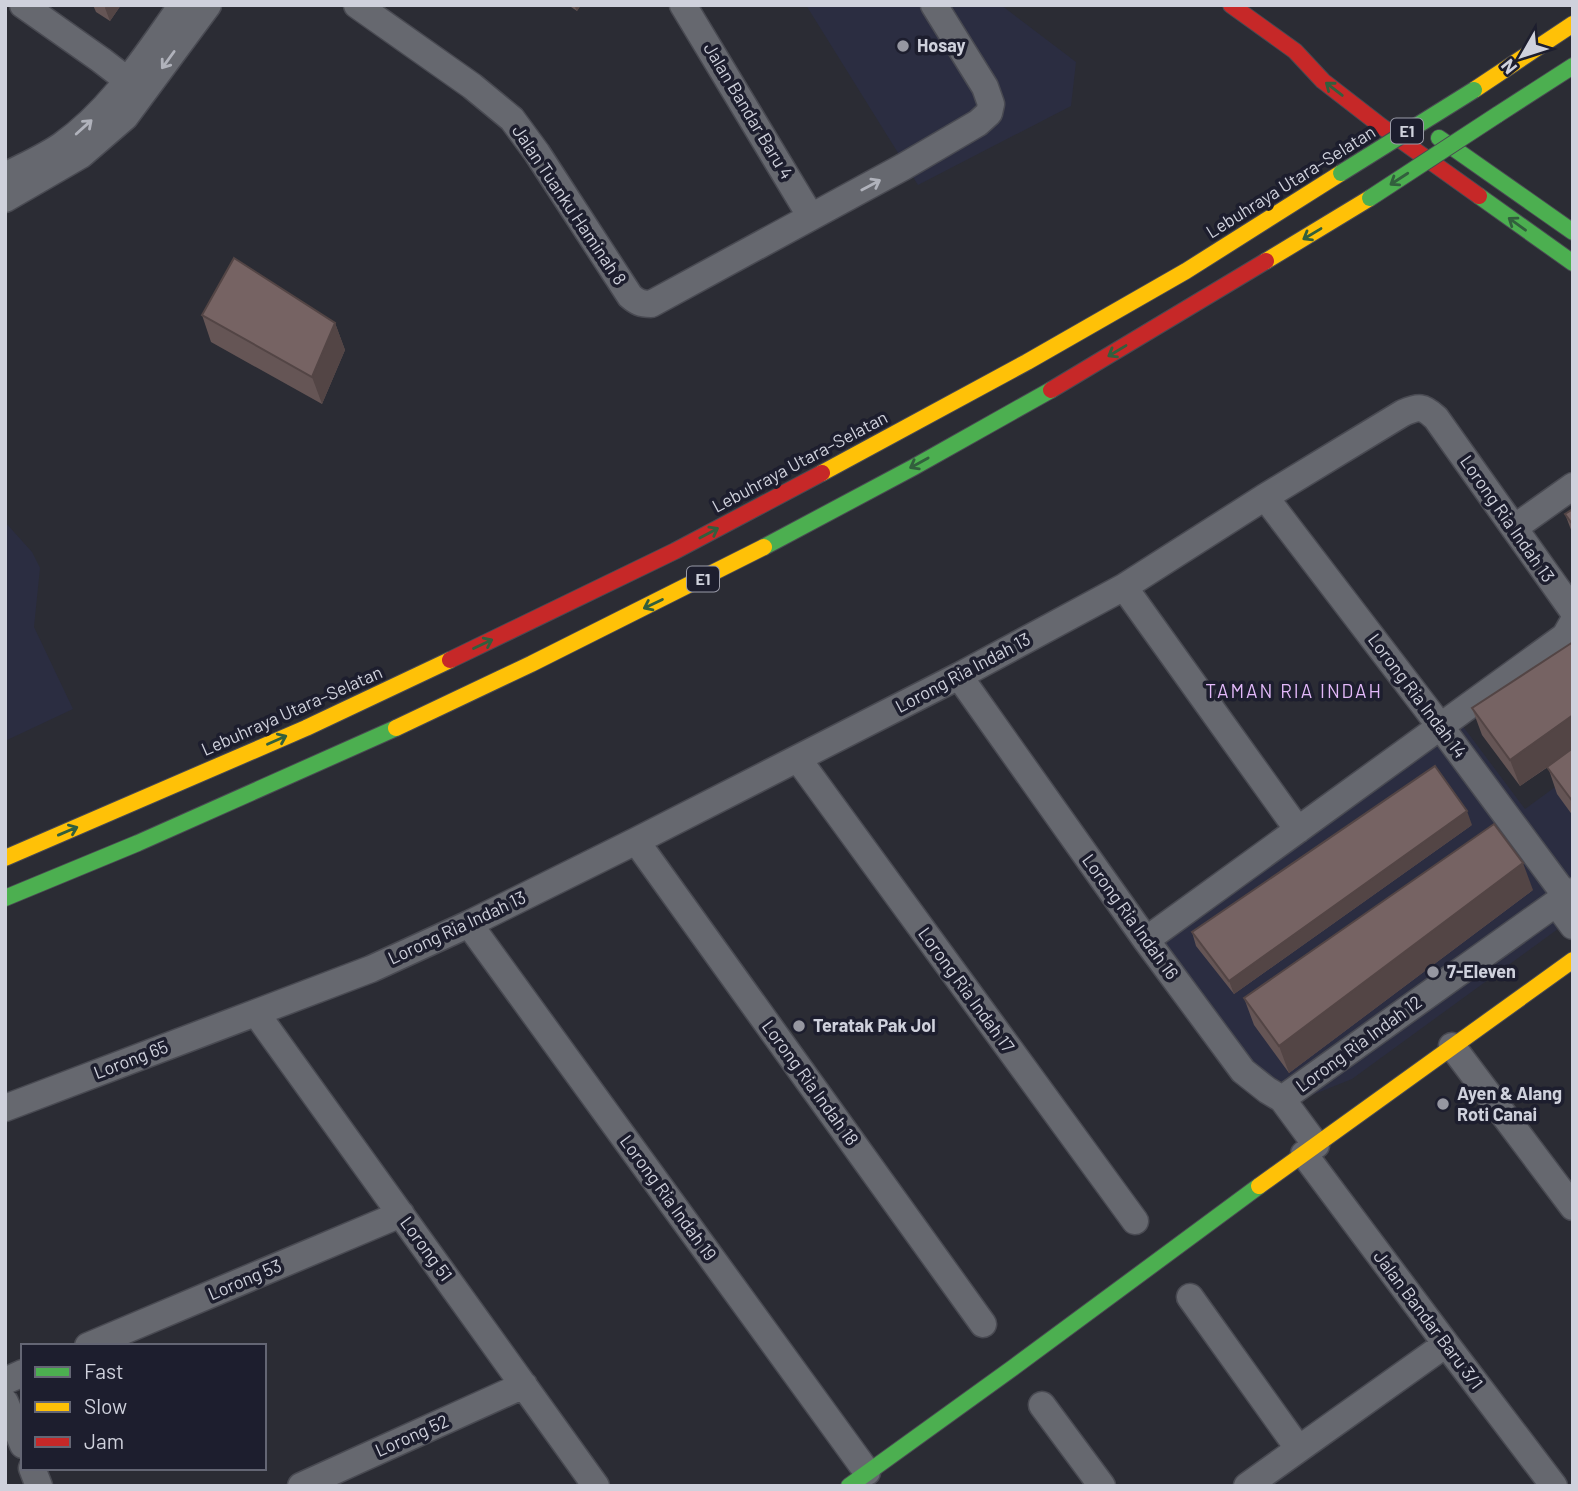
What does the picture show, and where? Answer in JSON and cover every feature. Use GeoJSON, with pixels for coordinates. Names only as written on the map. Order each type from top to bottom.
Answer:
{"type":"FeatureCollection","features":[{"type":"Feature","properties":{"kind":"main road"},"geometry":{"type":"LineString","coordinates":[[1231,5],[1295,51],[1323,81],[1381,126],[1573,263]]}},
{"type":"Feature","properties":{"kind":"main road","name":"Lebuhraya Utara–Selatan"},"geometry":{"type":"LineString","coordinates":[[5,858],[306,728],[675,551],[811,480],[1186,271],[1474,90],[1573,24]]}},
{"type":"Feature","properties":{"kind":"main road"},"geometry":{"type":"LineString","coordinates":[[1295,51],[1331,67]]}},
{"type":"Feature","properties":{"kind":"main road","name":"E1"},"geometry":{"type":"LineString","coordinates":[[5,898],[90,864],[299,772],[533,664],[840,507],[1043,395],[1370,198],[1573,66]]}},
{"type":"Feature","properties":{"kind":"main road"},"geometry":{"type":"LineString","coordinates":[[1407,117],[1482,166],[1573,232]]}},
{"type":"Feature","properties":{"kind":"main road"},"geometry":{"type":"LineString","coordinates":[[858,1479],[1573,960]]}},
{"type":"Feature","properties":{"kind":"street"},"geometry":{"type":"LineString","coordinates":[[23,5],[136,87]]}},
{"type":"Feature","properties":{"kind":"street"},"geometry":{"type":"LineString","coordinates":[[5,199],[81,155],[125,117],[136,87],[182,5]]}},
{"type":"Feature","properties":{"kind":"street"},"geometry":{"type":"LineString","coordinates":[[5,176],[68,141],[101,111],[136,87],[208,5]]}},
{"type":"Feature","properties":{"kind":"street","name":"Jalan Tuanku Haminah 8"},"geometry":{"type":"LineString","coordinates":[[357,5],[472,86],[512,119],[637,303],[651,304],[811,217]]}},
{"type":"Feature","properties":{"kind":"street","name":"Jalan Bandar Baru 4"},"geometry":{"type":"LineString","coordinates":[[683,5],[811,217]]}},
{"type":"Feature","properties":{"kind":"street"},"geometry":{"type":"LineString","coordinates":[[811,217],[903,167],[978,123],[989,113],[991,104],[985,87],[934,5]]}},
{"type":"Feature","properties":{"kind":"street","name":"Lorong Ria Indah 13"},"geometry":{"type":"LineString","coordinates":[[257,1013],[371,969],[470,924],[959,676],[1124,587],[1265,497],[1415,408],[1427,410],[1436,418],[1573,611]]}},
{"type":"Feature","properties":{"kind":"street"},"geometry":{"type":"LineString","coordinates":[[1514,528],[1573,486]]}},
{"type":"Feature","properties":{"kind":"street","name":"Lorong Ria Indah 14"},"geometry":{"type":"LineString","coordinates":[[1265,497],[1440,726],[1565,897],[1573,926]]}},
{"type":"Feature","properties":{"kind":"street"},"geometry":{"type":"LineString","coordinates":[[1124,587],[1298,830]]}},
{"type":"Feature","properties":{"kind":"street"},"geometry":{"type":"LineString","coordinates":[[1146,940],[1565,636],[1573,622]]}},
{"type":"Feature","properties":{"kind":"street","name":"Lorong Ria Indah 16"},"geometry":{"type":"LineString","coordinates":[[959,676],[1146,940],[1243,1071],[1282,1099],[1310,1149]]}},
{"type":"Feature","properties":{"kind":"street","name":"Lorong Ria Indah 17"},"geometry":{"type":"LineString","coordinates":[[798,759],[1135,1221]]}},
{"type":"Feature","properties":{"kind":"street","name":"Lorong Ria Indah 18"},"geometry":{"type":"LineString","coordinates":[[636,841],[983,1324]]}},
{"type":"Feature","properties":{"kind":"street","name":"Lorong Ria Indah 12"},"geometry":{"type":"LineString","coordinates":[[1282,1099],[1565,897]]}},
{"type":"Feature","properties":{"kind":"street","name":"Lorong Ria Indah 19"},"geometry":{"type":"LineString","coordinates":[[470,924],[858,1479]]}},
{"type":"Feature","properties":{"kind":"street","name":"Lorong 65"},"geometry":{"type":"LineString","coordinates":[[5,1108],[257,1013]]}},
{"type":"Feature","properties":{"kind":"street","name":"Lorong 51"},"geometry":{"type":"LineString","coordinates":[[257,1013],[596,1486]]}},
{"type":"Feature","properties":{"kind":"street"},"geometry":{"type":"LineString","coordinates":[[1452,1046],[1573,1207]]}},
{"type":"Feature","properties":{"kind":"street","name":"Jalan Bandar Baru 3/1"},"geometry":{"type":"LineString","coordinates":[[1310,1149],[1446,1344],[1553,1486]]}},
{"type":"Feature","properties":{"kind":"street","name":"Lorong 53"},"geometry":{"type":"LineString","coordinates":[[93,1344],[401,1214]]}},
{"type":"Feature","properties":{"kind":"street"},"geometry":{"type":"LineString","coordinates":[[1190,1297],[1298,1448]]}},
{"type":"Feature","properties":{"kind":"street"},"geometry":{"type":"LineString","coordinates":[[1247,1486],[1446,1344]]}},
{"type":"Feature","properties":{"kind":"street"},"geometry":{"type":"LineString","coordinates":[[5,1381],[21,1374]]}},
{"type":"Feature","properties":{"kind":"street","name":"Lorong 52"},"geometry":{"type":"LineString","coordinates":[[301,1486],[524,1385]]}},
{"type":"Feature","properties":{"kind":"street"},"geometry":{"type":"LineString","coordinates":[[5,1402],[21,1440]]}},
{"type":"Feature","properties":{"kind":"street"},"geometry":{"type":"LineString","coordinates":[[1042,1405],[1102,1486]]}},
{"type":"Feature","properties":{"kind":"shaded area"},"geometry":{"type":"Polygon","coordinates":[[[806,5],[1001,5],[1076,62],[1071,106],[918,185],[806,5]]]}},
{"type":"Feature","properties":{"kind":"shaded area"},"geometry":{"type":"Polygon","coordinates":[[[5,522],[32,552],[40,568],[34,627],[73,709],[5,741],[5,522]]]}},
{"type":"Feature","properties":{"kind":"shaded area","name":"TAMAN RIA INDAH"},"geometry":{"type":"Polygon","coordinates":[[[1447,705],[1525,809],[1573,774],[1573,918],[1352,1079],[1312,1095],[1246,1065],[1146,929],[1447,705]]]}},
{"type":"Feature","properties":{"kind":"building"},"geometry":{"type":"Polygon","coordinates":[[[234,258],[335,323],[312,377],[202,315],[234,258]]]}},
{"type":"Feature","properties":{"kind":"building"},"geometry":{"type":"Polygon","coordinates":[[[1573,509],[1573,525],[1565,514],[1573,509]]]}},
{"type":"Feature","properties":{"kind":"building"},"geometry":{"type":"Polygon","coordinates":[[[1573,642],[1573,715],[1510,760],[1472,708],[1573,642]]]}},
{"type":"Feature","properties":{"kind":"building"},"geometry":{"type":"Polygon","coordinates":[[[1573,748],[1573,802],[1547,767],[1573,748]]]}},
{"type":"Feature","properties":{"kind":"building"},"geometry":{"type":"Polygon","coordinates":[[[1435,766],[1467,811],[1229,981],[1192,932],[1435,766]]]}},
{"type":"Feature","properties":{"kind":"building"},"geometry":{"type":"Polygon","coordinates":[[[1494,824],[1523,863],[1279,1046],[1244,998],[1494,824]]]}},
{"type":"Feature","properties":{"kind":"traffic: fast"},"geometry":{"type":"LineString","coordinates":[[1497,115],[1573,66]]}},
{"type":"Feature","properties":{"kind":"traffic: fast"},"geometry":{"type":"LineString","coordinates":[[1341,173],[1474,90]]}},
{"type":"Feature","properties":{"kind":"traffic: fast"},"geometry":{"type":"LineString","coordinates":[[1370,198],[1497,115]]}},
{"type":"Feature","properties":{"kind":"traffic: fast"},"geometry":{"type":"LineString","coordinates":[[1439,138],[1573,232]]}},
{"type":"Feature","properties":{"kind":"traffic: fast"},"geometry":{"type":"LineString","coordinates":[[1479,196],[1573,263]]}},
{"type":"Feature","properties":{"kind":"traffic: fast"},"geometry":{"type":"LineString","coordinates":[[764,547],[1051,390]]}},
{"type":"Feature","properties":{"kind":"traffic: fast"},"geometry":{"type":"LineString","coordinates":[[5,898],[138,843],[396,728]]}},
{"type":"Feature","properties":{"kind":"traffic: fast"},"geometry":{"type":"LineString","coordinates":[[849,1486],[1259,1186]]}},
{"type":"Feature","properties":{"kind":"traffic: slow"},"geometry":{"type":"LineString","coordinates":[[1474,90],[1573,24]]}},
{"type":"Feature","properties":{"kind":"traffic: slow"},"geometry":{"type":"LineString","coordinates":[[822,473],[1027,362],[1186,271],[1341,173]]}},
{"type":"Feature","properties":{"kind":"traffic: slow"},"geometry":{"type":"LineString","coordinates":[[1266,261],[1370,198]]}},
{"type":"Feature","properties":{"kind":"traffic: slow"},"geometry":{"type":"LineString","coordinates":[[396,728],[531,664],[764,547]]}},
{"type":"Feature","properties":{"kind":"traffic: slow"},"geometry":{"type":"LineString","coordinates":[[5,858],[306,728],[450,660]]}},
{"type":"Feature","properties":{"kind":"traffic: slow"},"geometry":{"type":"LineString","coordinates":[[1259,1186],[1573,960]]}},
{"type":"Feature","properties":{"kind":"traffic: jam"},"geometry":{"type":"LineString","coordinates":[[1231,5],[1295,51],[1323,81],[1381,126],[1479,196]]}},
{"type":"Feature","properties":{"kind":"traffic: jam"},"geometry":{"type":"LineString","coordinates":[[1051,390],[1266,261]]}},
{"type":"Feature","properties":{"kind":"traffic: jam"},"geometry":{"type":"LineString","coordinates":[[450,660],[675,551],[822,473]]}},
{"type":"Feature","properties":{"kind":"place","name":"Hosay"},"geometry":{"type":"Point","coordinates":[903,46]}},
{"type":"Feature","properties":{"kind":"place","name":"7-Eleven"},"geometry":{"type":"Point","coordinates":[1433,972]}},
{"type":"Feature","properties":{"kind":"place","name":"Teratak Pak Jol"},"geometry":{"type":"Point","coordinates":[799,1026]}},
{"type":"Feature","properties":{"kind":"place","name":"Ayen & Alang Roti Canai"},"geometry":{"type":"Point","coordinates":[1443,1104]}},
{"type":"Feature","properties":{"kind":"district","name":"TAMAN RIA INDAH"},"geometry":{"type":"Point","coordinates":[1294,691]}}]}
